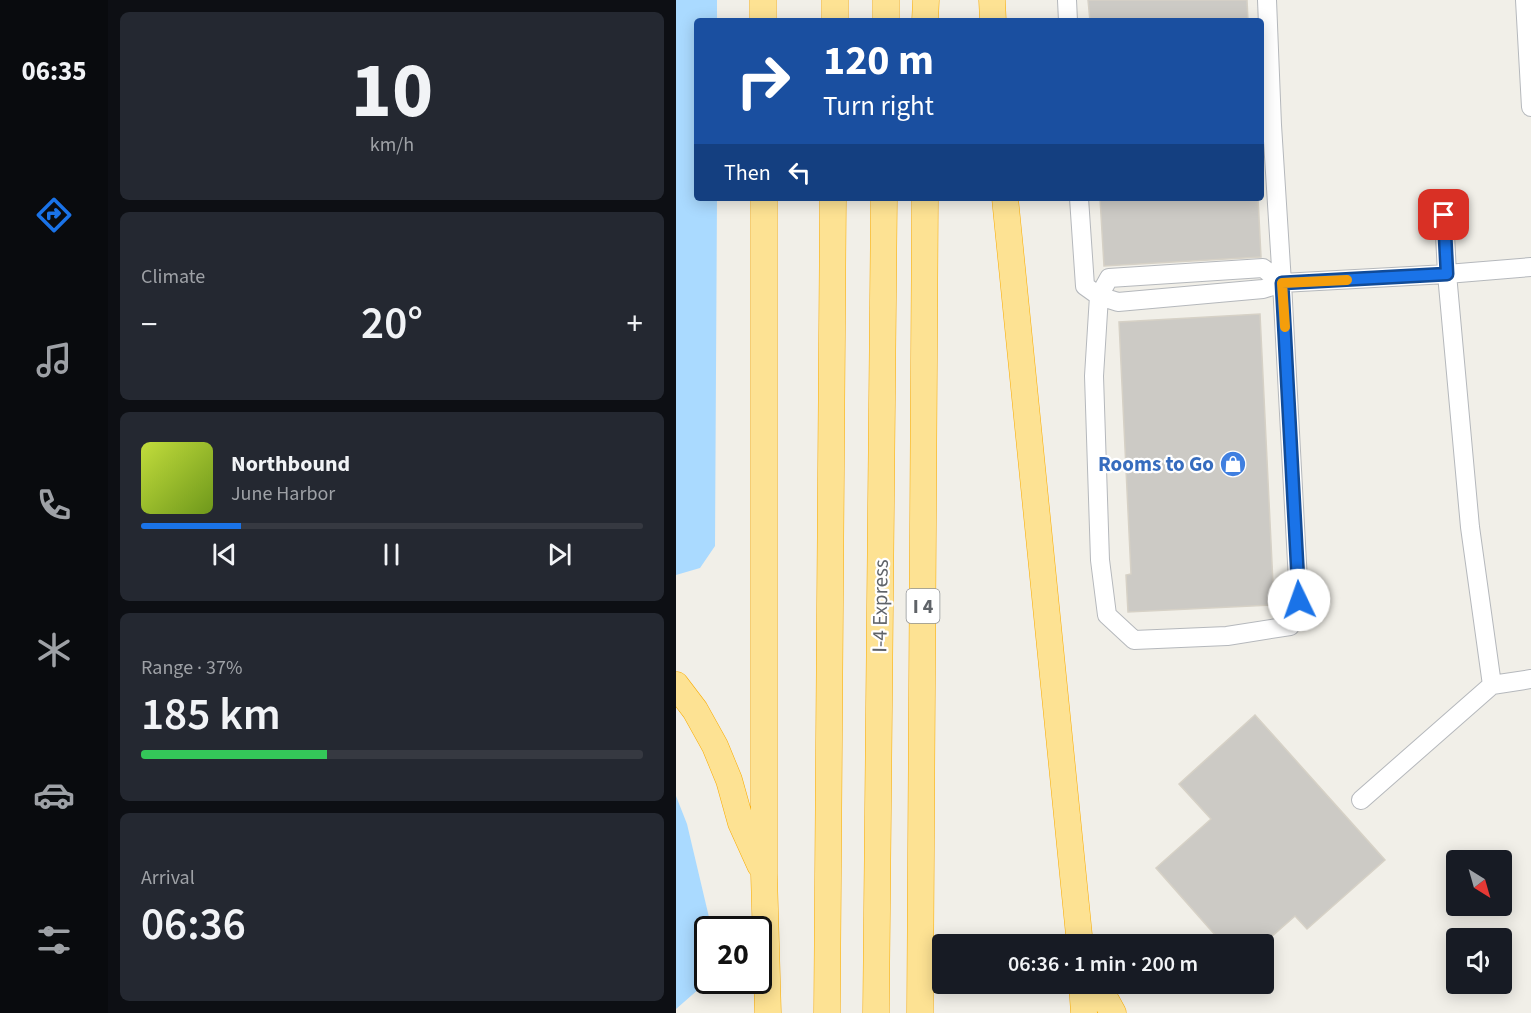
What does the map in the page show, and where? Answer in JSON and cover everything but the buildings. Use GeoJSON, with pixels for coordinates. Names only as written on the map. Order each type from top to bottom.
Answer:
{"type":"FeatureCollection","features":[{"type":"Feature","properties":{"kind":"highway"},"geometry":{"type":"LineString","coordinates":[[763,0],[763,18]]}},
{"type":"Feature","properties":{"kind":"highway"},"geometry":{"type":"LineString","coordinates":[[835,0],[835,18]]}},
{"type":"Feature","properties":{"kind":"highway"},"geometry":{"type":"LineString","coordinates":[[886,0],[886,18]]}},
{"type":"Feature","properties":{"kind":"highway"},"geometry":{"type":"LineString","coordinates":[[925,18],[926,0]]}},
{"type":"Feature","properties":{"kind":"highway"},"geometry":{"type":"LineString","coordinates":[[992,0],[993,18]]}},
{"type":"Feature","properties":{"kind":"highway"},"geometry":{"type":"LineString","coordinates":[[764,201],[764,874],[768,1013]]}},
{"type":"Feature","properties":{"kind":"highway"},"geometry":{"type":"LineString","coordinates":[[827,1013],[833,201]]}},
{"type":"Feature","properties":{"kind":"highway","name":"I-4 Express"},"geometry":{"type":"LineString","coordinates":[[876,1013],[884,201]]}},
{"type":"Feature","properties":{"kind":"highway","name":"I 4"},"geometry":{"type":"LineString","coordinates":[[920,1013],[925,201]]}},
{"type":"Feature","properties":{"kind":"highway"},"geometry":{"type":"LineString","coordinates":[[1005,201],[1080,933]]}},
{"type":"Feature","properties":{"kind":"highway"},"geometry":{"type":"LineString","coordinates":[[676,685],[695,710],[715,746],[729,780],[740,823],[764,874]]}},
{"type":"Feature","properties":{"kind":"highway"},"geometry":{"type":"LineString","coordinates":[[1083,994],[1084,1013]]}},
{"type":"Feature","properties":{"kind":"highway"},"geometry":{"type":"LineString","coordinates":[[1103,994],[1113,1013]]}},
{"type":"Feature","properties":{"kind":"street"},"geometry":{"type":"LineString","coordinates":[[1067,0],[1068,18]]}},
{"type":"Feature","properties":{"kind":"street"},"geometry":{"type":"LineString","coordinates":[[1267,0],[1299,600],[1290,626],[1227,636],[1134,640],[1107,615],[1100,560],[1094,376],[1099,296],[1109,278],[1263,268],[1282,283]]}},
{"type":"Feature","properties":{"kind":"street"},"geometry":{"type":"LineString","coordinates":[[1525,0],[1531,107]]}},
{"type":"Feature","properties":{"kind":"street"},"geometry":{"type":"LineString","coordinates":[[1079,201],[1085,286],[1099,296],[1118,302],[1263,289],[1282,283],[1531,267]]}},
{"type":"Feature","properties":{"kind":"street"},"geometry":{"type":"LineString","coordinates":[[1444,215],[1447,274],[1470,527],[1492,685]]}},
{"type":"Feature","properties":{"kind":"street"},"geometry":{"type":"LineString","coordinates":[[1170,274],[1172,297]]}},
{"type":"Feature","properties":{"kind":"street"},"geometry":{"type":"LineString","coordinates":[[1361,800],[1492,685],[1531,679]]}},
{"type":"Feature","properties":{"kind":"water"},"geometry":{"type":"Polygon","coordinates":[[[676,0],[717,0],[717,18],[694,18],[694,201],[717,201],[715,546],[700,568],[676,575],[676,0]]]}},
{"type":"Feature","properties":{"kind":"water"},"geometry":{"type":"Polygon","coordinates":[[[676,796],[687,824],[709,916],[694,916],[694,993],[676,1009],[676,796]]]}},
{"type":"Feature","properties":{"kind":"slow traffic"},"geometry":{"type":"LineString","coordinates":[[1285,327],[1282,283],[1347,280]]}},
{"type":"Feature","properties":{"kind":"place","name":"Rooms to Go"},"geometry":{"type":"Point","coordinates":[1233,464]}},
{"type":"Feature","properties":{"kind":"route"},"geometry":{"type":"LineString","coordinates":[[1299,600],[1282,283],[1447,274],[1444,215]]}}]}
